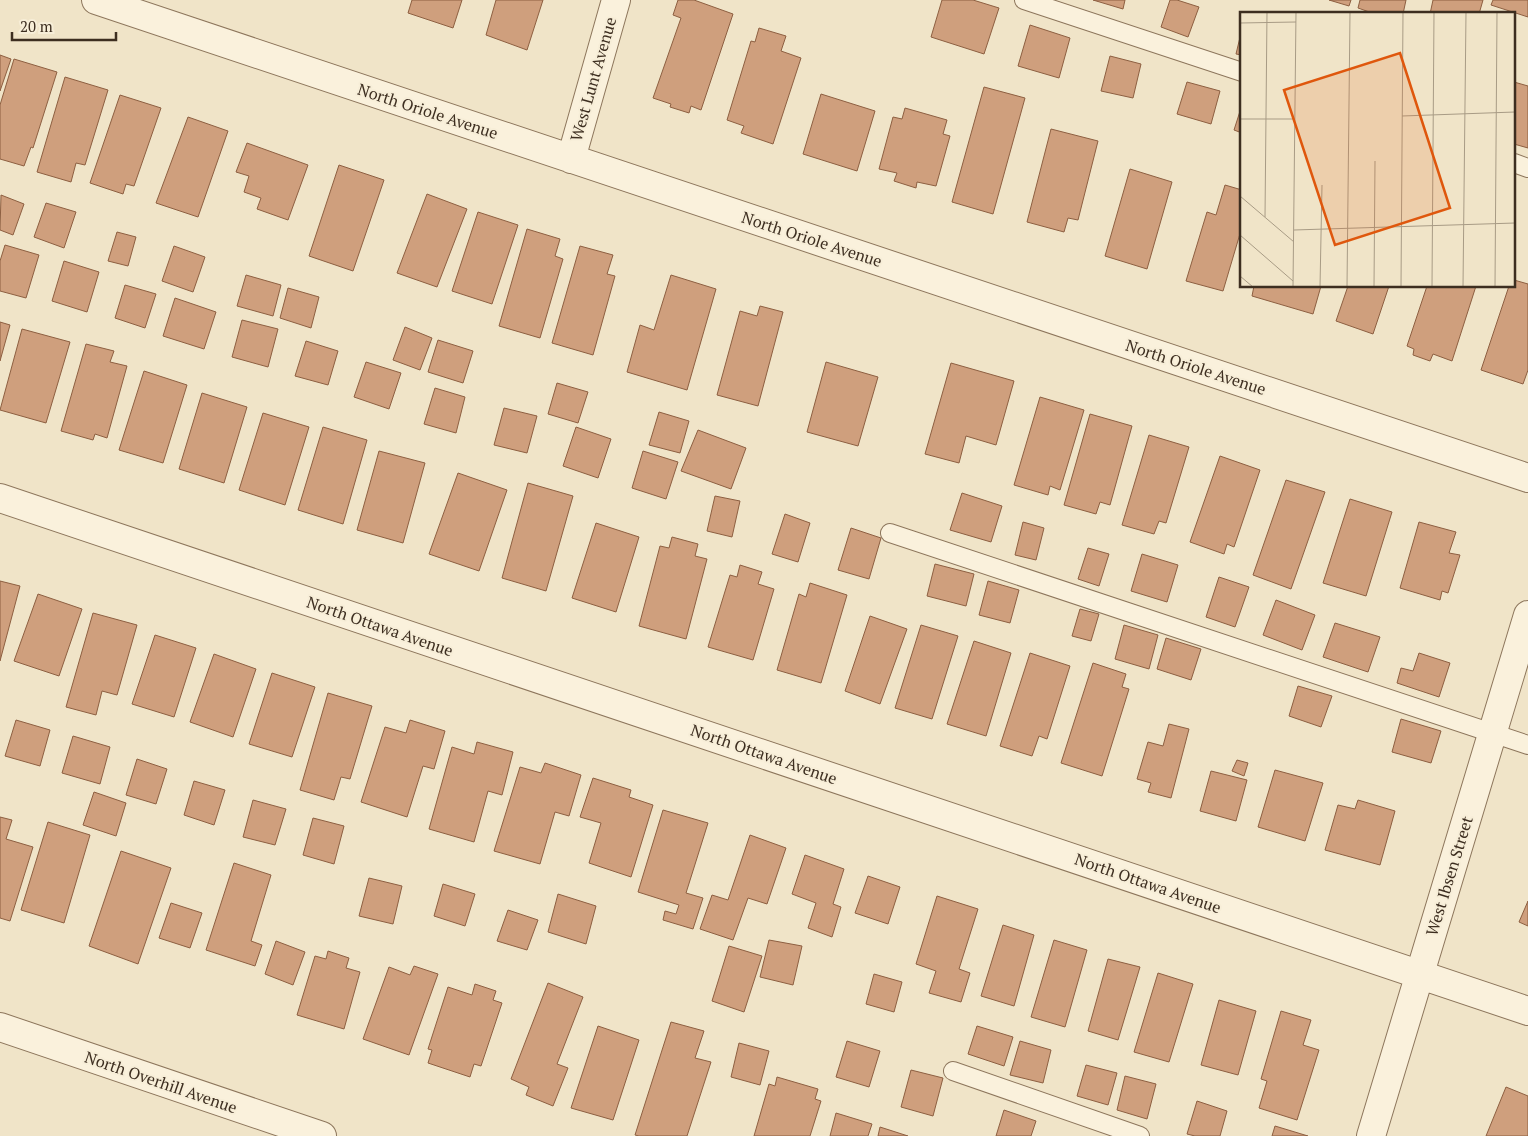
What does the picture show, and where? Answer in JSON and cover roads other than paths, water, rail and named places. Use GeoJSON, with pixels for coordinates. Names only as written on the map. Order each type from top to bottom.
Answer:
{"type":"FeatureCollection","features":[{"type":"Feature","properties":{"kind":"street","name":"North Oriole Avenue"},"geometry":{"type":"LineString","coordinates":[[96,0],[1528,478]]}},
{"type":"Feature","properties":{"kind":"street","name":"West Lunt Avenue"},"geometry":{"type":"LineString","coordinates":[[571,159],[616,0]]}},
{"type":"Feature","properties":{"kind":"street","name":"North Ottawa Avenue"},"geometry":{"type":"LineString","coordinates":[[0,498],[1528,1011]]}},
{"type":"Feature","properties":{"kind":"street","name":"West Ibsen Street"},"geometry":{"type":"LineString","coordinates":[[1371,1136],[1528,615]]}},
{"type":"Feature","properties":{"kind":"street","name":"North Overhill Avenue"},"geometry":{"type":"LineString","coordinates":[[0,1027],[286,1130],[322,1136]]}},
{"type":"Feature","properties":{"kind":"lane"},"geometry":{"type":"LineString","coordinates":[[1024,0],[1240,71]]}},
{"type":"Feature","properties":{"kind":"lane"},"geometry":{"type":"LineString","coordinates":[[1516,164],[1528,168]]}},
{"type":"Feature","properties":{"kind":"lane"},"geometry":{"type":"LineString","coordinates":[[890,533],[1528,745]]}},
{"type":"Feature","properties":{"kind":"lane"},"geometry":{"type":"LineString","coordinates":[[953,1071],[1140,1136]]}}]}
